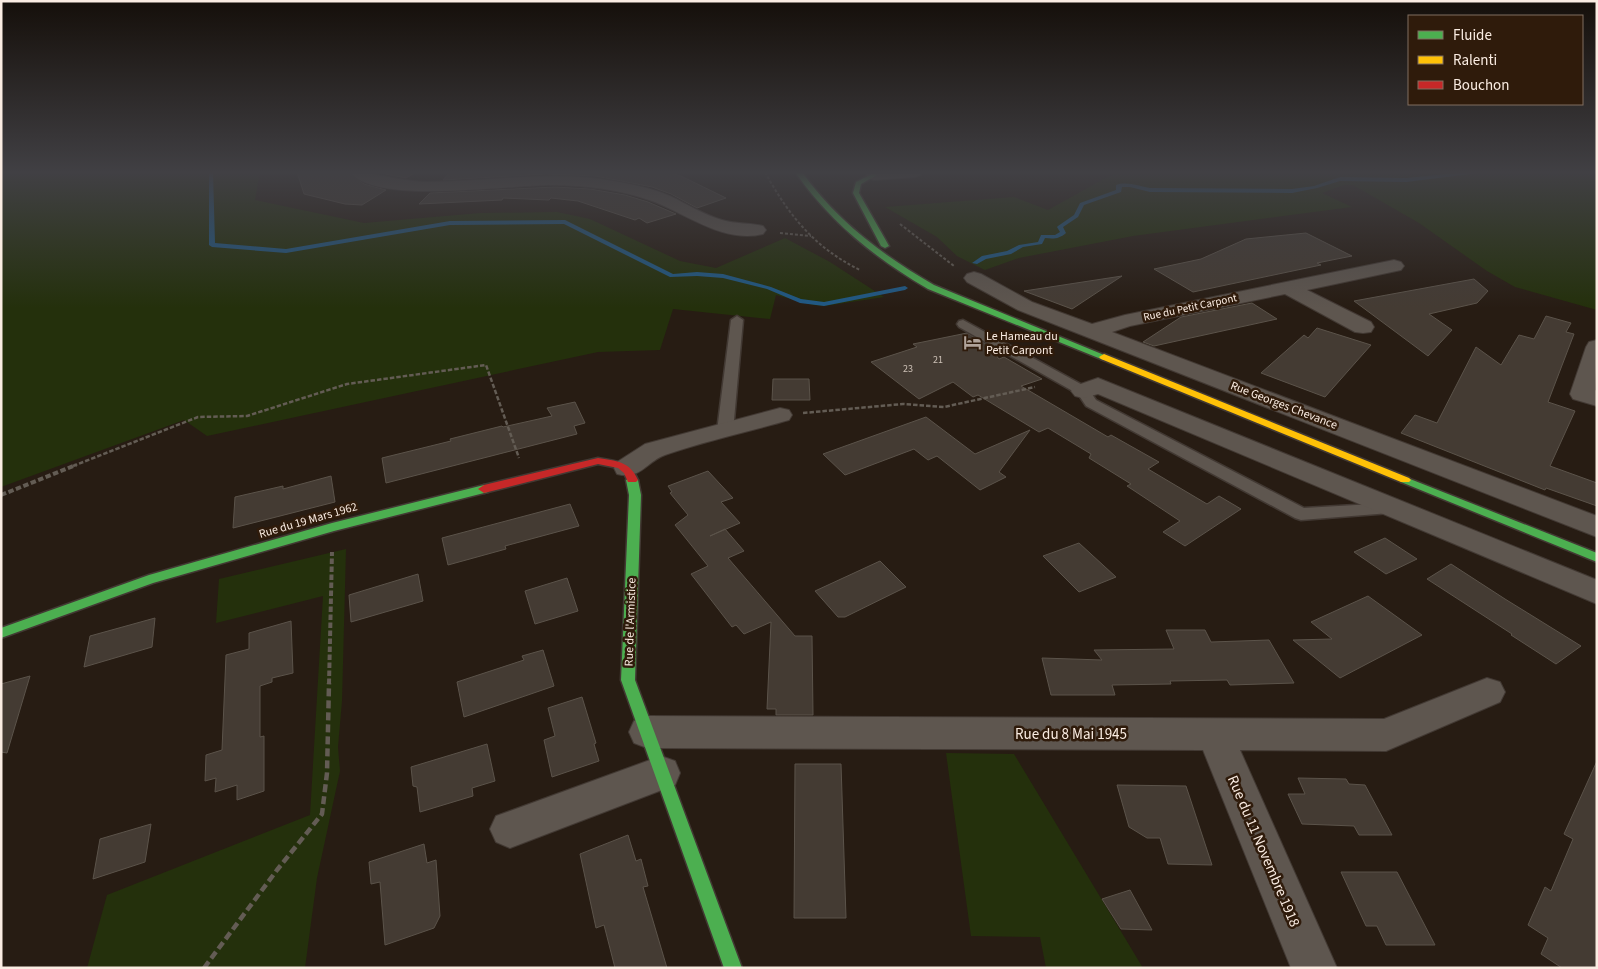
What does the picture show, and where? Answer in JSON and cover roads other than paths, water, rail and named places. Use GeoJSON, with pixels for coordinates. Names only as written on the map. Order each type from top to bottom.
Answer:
{"type":"FeatureCollection","features":[{"type":"Feature","properties":{"kind":"main road"},"geometry":{"type":"LineString","coordinates":[[834,217],[870,249],[931,287],[1597,558]]}},
{"type":"Feature","properties":{"kind":"main road"},"geometry":{"type":"LineString","coordinates":[[851,217],[885,246],[942,280],[984,309]]}},
{"type":"Feature","properties":{"kind":"main road"},"geometry":{"type":"LineString","coordinates":[[869,217],[885,246]]}},
{"type":"Feature","properties":{"kind":"main road","name":"Rue du 19 Mars 1962"},"geometry":{"type":"LineString","coordinates":[[1,633],[149,580],[332,527],[598,461],[615,462],[627,468]]}},
{"type":"Feature","properties":{"kind":"main road","name":"Rue de l'Armistice"},"geometry":{"type":"LineString","coordinates":[[627,468],[632,475],[635,494],[628,680],[732,968]]}},
{"type":"Feature","properties":{"kind":"street"},"geometry":{"type":"LineString","coordinates":[[703,217],[722,226],[757,230]]}},
{"type":"Feature","properties":{"kind":"street","name":"Rue du Petit Carpont"},"geometry":{"type":"LineString","coordinates":[[1093,331],[1125,321],[1394,266]]}},
{"type":"Feature","properties":{"kind":"street","name":"Rue Georges Chevance"},"geometry":{"type":"LineString","coordinates":[[974,278],[1025,306],[1597,527]]}},
{"type":"Feature","properties":{"kind":"street"},"geometry":{"type":"LineString","coordinates":[[1287,287],[1363,327]]}},
{"type":"Feature","properties":{"kind":"street"},"geometry":{"type":"LineString","coordinates":[[1597,347],[1582,394],[1597,399]]}},
{"type":"Feature","properties":{"kind":"street"},"geometry":{"type":"LineString","coordinates":[[1074,386],[1098,385],[1597,593]]}},
{"type":"Feature","properties":{"kind":"street"},"geometry":{"type":"LineString","coordinates":[[627,468],[654,450],[780,416]]}},
{"type":"Feature","properties":{"kind":"street","name":"Rue du 8 Mai 1945"},"geometry":{"type":"LineString","coordinates":[[647,732],[1386,735],[1487,692]]}},
{"type":"Feature","properties":{"kind":"street","name":"Rue du 11 Novembre 1918"},"geometry":{"type":"LineString","coordinates":[[1215,735],[1314,968]]}},
{"type":"Feature","properties":{"kind":"street"},"geometry":{"type":"LineString","coordinates":[[510,829],[662,772]]}},
{"type":"Feature","properties":{"kind":"lane"},"geometry":{"type":"LineString","coordinates":[[725,430],[736,320]]}},
{"type":"Feature","properties":{"kind":"lane"},"geometry":{"type":"LineString","coordinates":[[963,324],[1074,386],[1090,402],[1301,514],[1390,508]]}},
{"type":"Feature","properties":{"kind":"waterway"},"geometry":{"type":"LineString","coordinates":[[212,217],[212,245],[286,251],[450,223],[565,222],[672,276],[697,274],[723,276],[769,288],[800,301],[824,304],[905,288]]}},
{"type":"Feature","properties":{"kind":"waterway"},"geometry":{"type":"LineString","coordinates":[[975,263],[984,257],[1009,253],[1021,246],[1040,243],[1043,236],[1056,237],[1063,233],[1060,227],[1074,217]]}},
{"type":"Feature","properties":{"kind":"place","name":"Le Hameau du Petit Carpont"},"geometry":{"type":"Point","coordinates":[972,343]}}]}
